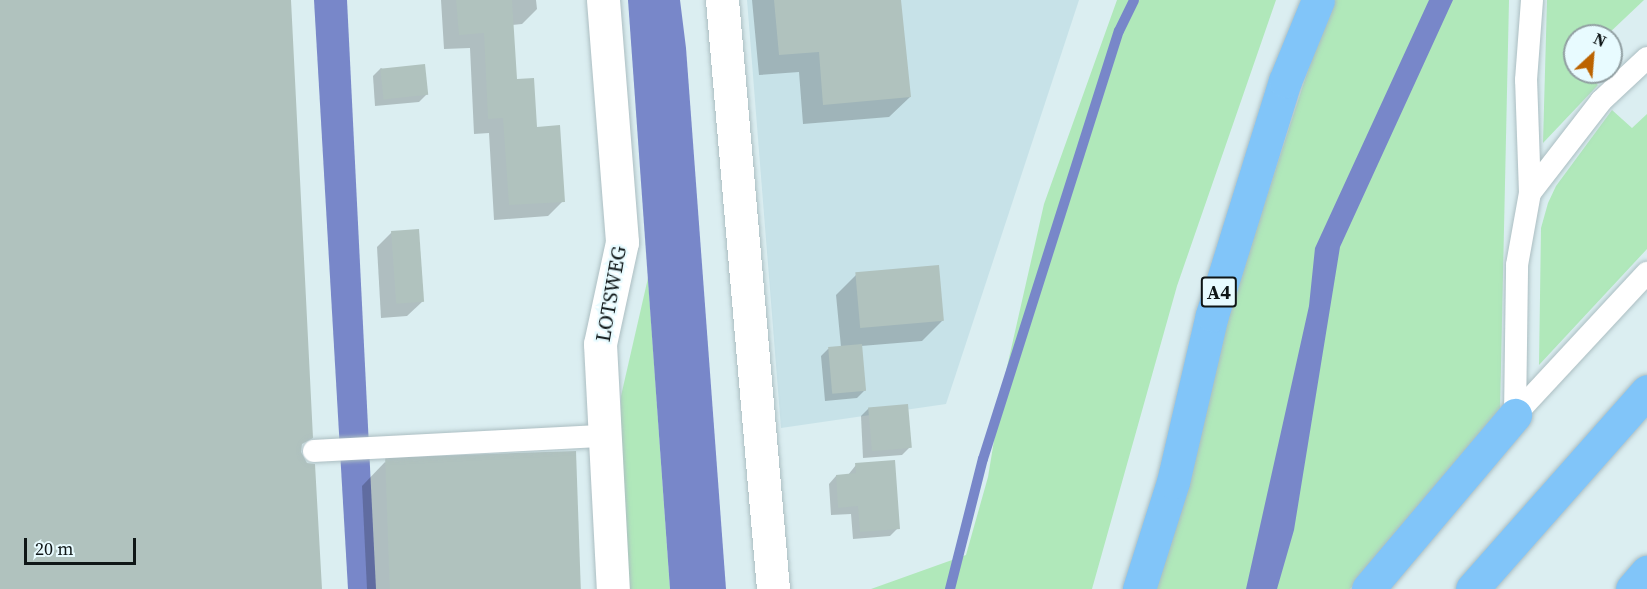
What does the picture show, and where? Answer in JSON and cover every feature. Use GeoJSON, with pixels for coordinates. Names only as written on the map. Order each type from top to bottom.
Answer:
{"type":"FeatureCollection","features":[{"type":"Feature","properties":{"kind":"highway","name":"A4"},"geometry":{"type":"LineString","coordinates":[[1139,589],[1173,482],[1212,315],[1285,81],[1318,0]]}},
{"type":"Feature","properties":{"kind":"highway"},"geometry":{"type":"LineString","coordinates":[[1472,589],[1647,391]]}},
{"type":"Feature","properties":{"kind":"highway"},"geometry":{"type":"LineString","coordinates":[[1368,589],[1515,415]]}},
{"type":"Feature","properties":{"kind":"highway"},"geometry":{"type":"LineString","coordinates":[[1632,589],[1647,572]]}},
{"type":"Feature","properties":{"kind":"street","name":"LOTSWEG"},"geometry":{"type":"LineString","coordinates":[[603,0],[622,242],[600,344],[603,436],[613,589]]}},
{"type":"Feature","properties":{"kind":"street"},"geometry":{"type":"LineString","coordinates":[[722,0],[773,589]]}},
{"type":"Feature","properties":{"kind":"lane"},"geometry":{"type":"LineString","coordinates":[[1515,415],[1517,265],[1530,193],[1526,80],[1532,0]]}},
{"type":"Feature","properties":{"kind":"lane"},"geometry":{"type":"LineString","coordinates":[[1530,193],[1601,101],[1647,58]]}},
{"type":"Feature","properties":{"kind":"lane"},"geometry":{"type":"LineString","coordinates":[[1515,415],[1647,273]]}},
{"type":"Feature","properties":{"kind":"lane"},"geometry":{"type":"LineString","coordinates":[[316,451],[603,436]]}},
{"type":"Feature","properties":{"kind":"shaded area"},"geometry":{"type":"Polygon","coordinates":[[[747,0],[1079,0],[946,404],[781,428],[747,0]]]}},
{"type":"Feature","properties":{"kind":"green space"},"geometry":{"type":"Polygon","coordinates":[[[1117,0],[1276,0],[1177,286],[1092,589],[871,589],[966,555],[988,477],[1004,380],[1044,204],[1117,0]]]}},
{"type":"Feature","properties":{"kind":"green space"},"geometry":{"type":"Polygon","coordinates":[[[1331,0],[1509,0],[1500,412],[1350,589],[1148,589],[1214,357],[1331,0]]]}},
{"type":"Feature","properties":{"kind":"green space"},"geometry":{"type":"Polygon","coordinates":[[[1547,0],[1644,0],[1619,24],[1563,24],[1563,84],[1598,85],[1543,143],[1547,0]]]}},
{"type":"Feature","properties":{"kind":"green space"},"geometry":{"type":"Polygon","coordinates":[[[1612,110],[1632,128],[1647,114],[1647,249],[1539,365],[1541,228],[1548,203],[1556,186],[1612,110]]]}},
{"type":"Feature","properties":{"kind":"green space"},"geometry":{"type":"Polygon","coordinates":[[[648,278],[670,589],[629,589],[619,450],[621,396],[648,278]]]}},
{"type":"Feature","properties":{"kind":"water"},"geometry":{"type":"Polygon","coordinates":[[[314,0],[347,0],[376,589],[348,589],[314,0]]]}},
{"type":"Feature","properties":{"kind":"water"},"geometry":{"type":"Polygon","coordinates":[[[628,0],[680,0],[686,48],[726,589],[670,589],[628,0]]]}},
{"type":"Feature","properties":{"kind":"water"},"geometry":{"type":"Polygon","coordinates":[[[1429,0],[1453,0],[1340,247],[1294,530],[1277,589],[1246,589],[1309,306],[1315,248],[1429,0]]]}},
{"type":"Feature","properties":{"kind":"building"},"geometry":{"type":"Polygon","coordinates":[[[0,0],[291,0],[313,438],[302,444],[301,452],[307,463],[315,464],[322,589],[0,589],[0,0]]]}},
{"type":"Feature","properties":{"kind":"building"},"geometry":{"type":"Polygon","coordinates":[[[456,0],[512,0],[517,79],[534,78],[537,127],[560,125],[565,202],[509,205],[503,118],[488,119],[484,33],[459,35],[456,0]]]}},
{"type":"Feature","properties":{"kind":"building"},"geometry":{"type":"Polygon","coordinates":[[[774,0],[901,0],[911,97],[823,105],[819,52],[779,55],[774,0]]]}},
{"type":"Feature","properties":{"kind":"building"},"geometry":{"type":"Polygon","coordinates":[[[425,64],[428,95],[383,100],[380,69],[425,64]]]}},
{"type":"Feature","properties":{"kind":"building"},"geometry":{"type":"Polygon","coordinates":[[[419,229],[424,302],[396,304],[391,231],[419,229]]]}},
{"type":"Feature","properties":{"kind":"building"},"geometry":{"type":"Polygon","coordinates":[[[939,265],[944,321],[860,328],[855,272],[939,265]]]}},
{"type":"Feature","properties":{"kind":"building"},"geometry":{"type":"Polygon","coordinates":[[[862,344],[866,391],[832,394],[828,347],[862,344]]]}},
{"type":"Feature","properties":{"kind":"building"},"geometry":{"type":"Polygon","coordinates":[[[908,404],[912,448],[872,451],[868,407],[908,404]]]}},
{"type":"Feature","properties":{"kind":"building"},"geometry":{"type":"Polygon","coordinates":[[[576,451],[581,589],[390,589],[385,458],[576,451]]]}},
{"type":"Feature","properties":{"kind":"building"},"geometry":{"type":"Polygon","coordinates":[[[895,460],[900,529],[860,532],[858,506],[838,508],[836,475],[856,473],[855,463],[895,460]]]}},
{"type":"Feature","properties":{"kind":"waterway"},"geometry":{"type":"LineString","coordinates":[[950,589],[983,459],[1119,31],[1134,0]]}}]}
